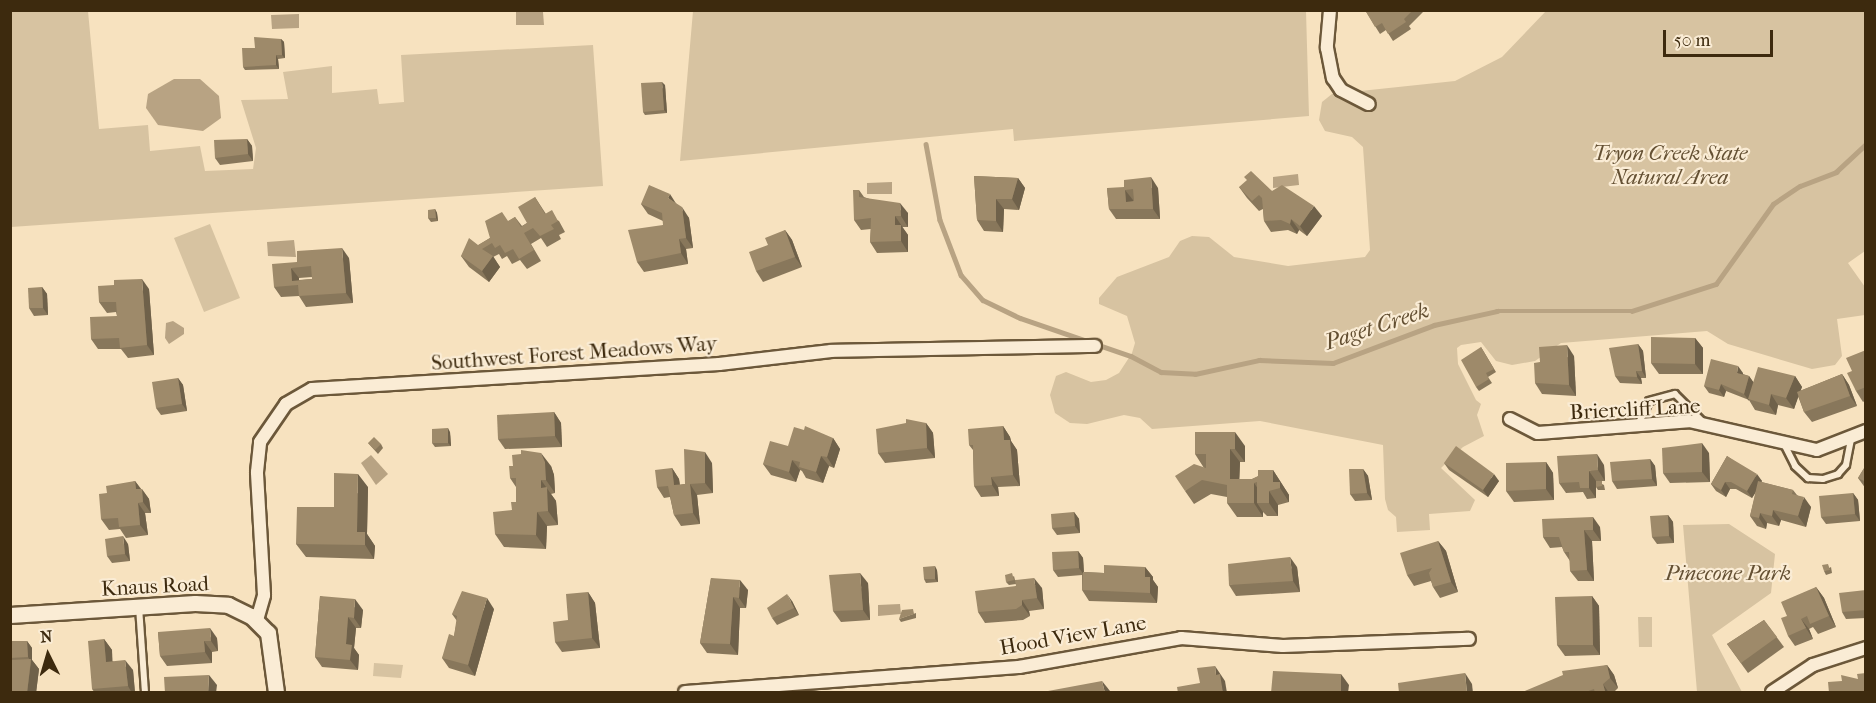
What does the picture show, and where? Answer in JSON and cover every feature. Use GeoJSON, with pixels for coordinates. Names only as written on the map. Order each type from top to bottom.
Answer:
{"type":"FeatureCollection","features":[{"type":"Feature","properties":{"kind":"street"},"geometry":{"type":"LineString","coordinates":[[1330,10],[1327,48],[1334,78],[1341,90],[1369,104]]}},
{"type":"Feature","properties":{"kind":"street","name":"Southwest Forest Meadows Way"},"geometry":{"type":"LineString","coordinates":[[257,620],[264,595],[257,472],[260,442],[286,404],[312,389],[719,364],[831,351],[1095,346]]}},
{"type":"Feature","properties":{"kind":"street","name":"Briercliff Lane"},"geometry":{"type":"LineString","coordinates":[[1510,419],[1538,433],[1704,423],[1817,450],[1851,440],[1866,431]]}},
{"type":"Feature","properties":{"kind":"street","name":"Knaus Road"},"geometry":{"type":"LineString","coordinates":[[10,615],[217,603],[241,610],[257,620]]}},
{"type":"Feature","properties":{"kind":"street"},"geometry":{"type":"LineString","coordinates":[[257,620],[271,642],[276,693]]}},
{"type":"Feature","properties":{"kind":"street","name":"Hood View Lane"},"geometry":{"type":"LineString","coordinates":[[685,693],[1019,667],[1181,638],[1282,646],[1469,639]]}},
{"type":"Feature","properties":{"kind":"street"},"geometry":{"type":"LineString","coordinates":[[1772,693],[1813,665],[1866,648]]}},
{"type":"Feature","properties":{"kind":"lane"},"geometry":{"type":"LineString","coordinates":[[1638,427],[1641,413],[1649,401],[1662,395],[1682,398],[1704,423]]}},
{"type":"Feature","properties":{"kind":"lane"},"geometry":{"type":"LineString","coordinates":[[1783,442],[1808,478],[1823,479],[1838,474],[1846,465],[1851,440]]}},
{"type":"Feature","properties":{"kind":"lane"},"geometry":{"type":"LineString","coordinates":[[139,606],[145,693]]}},
{"type":"Feature","properties":{"kind":"green space"},"geometry":{"type":"Polygon","coordinates":[[[11,10],[88,11],[99,129],[148,125],[150,151],[200,146],[205,171],[253,169],[256,148],[241,100],[288,99],[283,72],[332,66],[332,93],[377,89],[379,104],[404,102],[401,55],[593,45],[603,186],[11,227],[11,10]]]}},
{"type":"Feature","properties":{"kind":"green space"},"geometry":{"type":"Polygon","coordinates":[[[693,11],[1306,11],[1309,116],[1014,141],[1013,129],[680,161],[693,11]]]}},
{"type":"Feature","properties":{"kind":"green space","name":"Tryon Creek State Natural Area"},"geometry":{"type":"Polygon","coordinates":[[[1546,11],[1865,11],[1865,251],[1848,263],[1865,287],[1865,315],[1837,319],[1842,356],[1835,365],[1812,369],[1728,344],[1707,331],[1561,343],[1535,361],[1512,365],[1496,361],[1481,342],[1461,345],[1457,348],[1458,364],[1476,400],[1481,404],[1477,415],[1484,436],[1463,447],[1441,468],[1475,500],[1470,511],[1429,514],[1430,530],[1397,532],[1396,517],[1388,510],[1385,499],[1383,445],[1260,421],[1152,429],[1140,418],[1124,415],[1087,424],[1070,423],[1055,413],[1050,395],[1056,376],[1066,372],[1091,382],[1106,380],[1119,373],[1132,353],[1135,343],[1127,316],[1099,304],[1099,298],[1117,277],[1169,257],[1180,241],[1192,236],[1209,237],[1234,257],[1288,266],[1365,257],[1370,250],[1363,147],[1352,137],[1325,131],[1319,120],[1322,102],[1332,94],[1455,81],[1502,57],[1546,11]]]}},
{"type":"Feature","properties":{"kind":"green space"},"geometry":{"type":"Polygon","coordinates":[[[210,224],[240,298],[204,312],[174,238],[210,224]]]}},
{"type":"Feature","properties":{"kind":"green space","name":"Pinecone Park"},"geometry":{"type":"Polygon","coordinates":[[[1729,524],[1775,554],[1771,593],[1712,635],[1742,692],[1697,692],[1683,525],[1729,524]]]}},
{"type":"Feature","properties":{"kind":"green space"},"geometry":{"type":"Polygon","coordinates":[[[1638,617],[1652,617],[1652,647],[1639,647],[1638,617]]]}},
{"type":"Feature","properties":{"kind":"green space"},"geometry":{"type":"Polygon","coordinates":[[[374,663],[403,665],[401,678],[373,676],[374,663]]]}},
{"type":"Feature","properties":{"kind":"shaded area"},"geometry":{"type":"Polygon","coordinates":[[[516,12],[543,12],[544,25],[516,25],[516,12]]]}},
{"type":"Feature","properties":{"kind":"shaded area"},"geometry":{"type":"Polygon","coordinates":[[[299,14],[299,28],[272,29],[271,15],[299,14]]]}},
{"type":"Feature","properties":{"kind":"shaded area"},"geometry":{"type":"Polygon","coordinates":[[[174,79],[200,79],[219,96],[221,118],[203,131],[158,125],[146,108],[148,94],[174,79]]]}},
{"type":"Feature","properties":{"kind":"shaded area"},"geometry":{"type":"Polygon","coordinates":[[[1298,174],[1299,185],[1273,188],[1273,177],[1298,174]]]}},
{"type":"Feature","properties":{"kind":"shaded area"},"geometry":{"type":"Polygon","coordinates":[[[892,182],[892,194],[867,194],[867,183],[892,182]]]}},
{"type":"Feature","properties":{"kind":"shaded area"},"geometry":{"type":"Polygon","coordinates":[[[294,240],[296,257],[268,256],[267,242],[294,240]]]}},
{"type":"Feature","properties":{"kind":"shaded area"},"geometry":{"type":"Polygon","coordinates":[[[173,321],[184,328],[184,334],[169,344],[165,338],[166,323],[173,321]]]}},
{"type":"Feature","properties":{"kind":"shaded area"},"geometry":{"type":"Polygon","coordinates":[[[371,455],[388,474],[376,485],[361,463],[371,455]]]}},
{"type":"Feature","properties":{"kind":"shaded area"},"geometry":{"type":"Polygon","coordinates":[[[900,604],[901,614],[878,616],[878,605],[900,604]]]}},
{"type":"Feature","properties":{"kind":"building"},"geometry":{"type":"Polygon","coordinates":[[[1365,10],[1413,10],[1404,19],[1406,22],[1388,34],[1382,23],[1375,27],[1365,10]]]}},
{"type":"Feature","properties":{"kind":"building"},"geometry":{"type":"Polygon","coordinates":[[[254,37],[281,39],[282,55],[276,55],[276,65],[243,67],[242,48],[255,48],[254,37]]]}},
{"type":"Feature","properties":{"kind":"building"},"geometry":{"type":"Polygon","coordinates":[[[662,82],[664,110],[643,112],[641,83],[662,82]]]}},
{"type":"Feature","properties":{"kind":"building"},"geometry":{"type":"Polygon","coordinates":[[[247,139],[248,154],[215,158],[214,140],[247,139]]]}},
{"type":"Feature","properties":{"kind":"building"},"geometry":{"type":"Polygon","coordinates":[[[1251,171],[1272,191],[1282,185],[1314,206],[1300,226],[1291,219],[1290,224],[1281,220],[1264,221],[1262,198],[1259,195],[1252,201],[1239,187],[1247,180],[1244,177],[1251,171]]]}},
{"type":"Feature","properties":{"kind":"building"},"geometry":{"type":"Polygon","coordinates":[[[974,176],[1018,178],[1012,199],[996,199],[996,221],[977,220],[974,176]]]}},
{"type":"Feature","properties":{"kind":"building"},"geometry":{"type":"Polygon","coordinates":[[[1151,177],[1153,209],[1109,209],[1107,188],[1124,187],[1124,180],[1151,177]],[[1133,189],[1125,190],[1126,202],[1134,201],[1133,189]]]}},
{"type":"Feature","properties":{"kind":"building"},"geometry":{"type":"Polygon","coordinates":[[[649,185],[670,194],[668,198],[682,207],[686,238],[679,239],[681,253],[637,262],[628,230],[663,225],[662,213],[641,204],[649,185]]]}},
{"type":"Feature","properties":{"kind":"building"},"geometry":{"type":"Polygon","coordinates":[[[853,190],[859,190],[859,197],[900,203],[901,216],[895,216],[895,225],[901,225],[901,241],[870,242],[871,218],[854,220],[853,190]]]}},
{"type":"Feature","properties":{"kind":"building"},"geometry":{"type":"Polygon","coordinates":[[[535,197],[545,214],[552,210],[558,221],[551,225],[554,229],[540,236],[533,228],[524,233],[534,250],[519,259],[513,249],[505,253],[500,245],[495,248],[492,243],[482,249],[493,256],[482,271],[461,256],[469,238],[478,245],[490,238],[485,221],[502,212],[508,221],[515,217],[521,227],[527,223],[518,207],[535,197]]]}},
{"type":"Feature","properties":{"kind":"building"},"geometry":{"type":"Polygon","coordinates":[[[435,209],[436,218],[428,218],[428,210],[435,209]]]}},
{"type":"Feature","properties":{"kind":"building"},"geometry":{"type":"Polygon","coordinates":[[[785,230],[795,257],[756,271],[749,252],[768,245],[765,238],[785,230]]]}},
{"type":"Feature","properties":{"kind":"building"},"geometry":{"type":"Polygon","coordinates":[[[342,248],[346,293],[299,296],[298,285],[274,287],[272,264],[297,262],[297,251],[342,248]],[[311,266],[291,268],[292,281],[312,279],[311,266]]]}},
{"type":"Feature","properties":{"kind":"building"},"geometry":{"type":"Polygon","coordinates":[[[142,279],[147,345],[120,348],[119,338],[91,339],[90,317],[117,316],[116,302],[99,302],[98,286],[114,285],[114,280],[142,279]]]}},
{"type":"Feature","properties":{"kind":"building"},"geometry":{"type":"Polygon","coordinates":[[[42,287],[43,308],[29,308],[28,288],[42,287]]]}},
{"type":"Feature","properties":{"kind":"building"},"geometry":{"type":"Polygon","coordinates":[[[1651,337],[1695,338],[1695,364],[1651,363],[1651,337]]]}},
{"type":"Feature","properties":{"kind":"building"},"geometry":{"type":"Polygon","coordinates":[[[1638,344],[1642,371],[1636,371],[1637,377],[1615,376],[1609,348],[1638,344]]]}},
{"type":"Feature","properties":{"kind":"building"},"geometry":{"type":"Polygon","coordinates":[[[1567,345],[1569,385],[1535,383],[1534,363],[1540,362],[1539,347],[1567,345]]]}},
{"type":"Feature","properties":{"kind":"building"},"geometry":{"type":"Polygon","coordinates":[[[1481,347],[1494,369],[1486,373],[1489,379],[1476,387],[1461,360],[1481,347]]]}},
{"type":"Feature","properties":{"kind":"building"},"geometry":{"type":"Polygon","coordinates":[[[1866,350],[1866,387],[1856,391],[1847,373],[1852,371],[1846,358],[1866,350]]]}},
{"type":"Feature","properties":{"kind":"building"},"geometry":{"type":"Polygon","coordinates":[[[1711,359],[1738,366],[1737,373],[1749,376],[1744,394],[1721,384],[1719,390],[1704,386],[1711,359]]]}},
{"type":"Feature","properties":{"kind":"building"},"geometry":{"type":"Polygon","coordinates":[[[1758,367],[1795,376],[1786,398],[1771,394],[1769,405],[1748,399],[1758,367]]]}},
{"type":"Feature","properties":{"kind":"building"},"geometry":{"type":"Polygon","coordinates":[[[1842,374],[1850,396],[1804,412],[1797,392],[1842,374]]]}},
{"type":"Feature","properties":{"kind":"building"},"geometry":{"type":"Polygon","coordinates":[[[178,378],[182,404],[156,408],[152,382],[178,378]]]}},
{"type":"Feature","properties":{"kind":"building"},"geometry":{"type":"Polygon","coordinates":[[[554,412],[555,436],[498,439],[497,415],[554,412]]]}},
{"type":"Feature","properties":{"kind":"building"},"geometry":{"type":"Polygon","coordinates":[[[906,419],[926,423],[927,448],[878,453],[876,429],[906,423],[906,419]]]}},
{"type":"Feature","properties":{"kind":"building"},"geometry":{"type":"Polygon","coordinates":[[[805,426],[833,438],[827,457],[821,456],[816,472],[799,467],[800,462],[792,460],[789,472],[763,464],[770,441],[788,446],[794,427],[804,430],[805,426]]]}},
{"type":"Feature","properties":{"kind":"building"},"geometry":{"type":"Polygon","coordinates":[[[1003,426],[1004,440],[1010,440],[1013,475],[991,477],[992,485],[974,486],[973,445],[969,445],[968,429],[1003,426]]]}},
{"type":"Feature","properties":{"kind":"building"},"geometry":{"type":"Polygon","coordinates":[[[448,428],[448,443],[432,443],[432,429],[448,428]]]}},
{"type":"Feature","properties":{"kind":"building"},"geometry":{"type":"Polygon","coordinates":[[[1195,432],[1235,432],[1235,449],[1230,449],[1230,479],[1252,479],[1258,476],[1258,470],[1273,470],[1273,482],[1280,482],[1280,488],[1269,491],[1269,503],[1257,503],[1257,482],[1254,483],[1254,503],[1227,503],[1227,485],[1202,480],[1185,491],[1175,476],[1194,464],[1206,468],[1206,454],[1195,454],[1195,432]]]}},
{"type":"Feature","properties":{"kind":"building"},"geometry":{"type":"Polygon","coordinates":[[[374,437],[381,444],[375,450],[368,443],[374,437]]]}},
{"type":"Feature","properties":{"kind":"building"},"geometry":{"type":"Polygon","coordinates":[[[1702,443],[1702,472],[1663,473],[1662,448],[1702,443]]]}},
{"type":"Feature","properties":{"kind":"building"},"geometry":{"type":"Polygon","coordinates":[[[1456,446],[1494,474],[1483,490],[1444,463],[1456,446]]]}},
{"type":"Feature","properties":{"kind":"building"},"geometry":{"type":"Polygon","coordinates":[[[684,449],[705,452],[705,483],[690,484],[693,513],[674,515],[668,486],[657,487],[655,470],[672,468],[674,485],[685,484],[684,449]]]}},
{"type":"Feature","properties":{"kind":"building"},"geometry":{"type":"Polygon","coordinates":[[[521,450],[541,453],[545,462],[546,480],[541,480],[541,488],[547,487],[548,511],[537,512],[536,535],[495,534],[493,512],[512,510],[511,502],[516,502],[516,478],[510,478],[509,466],[513,466],[512,455],[521,454],[521,450]]]}},
{"type":"Feature","properties":{"kind":"building"},"geometry":{"type":"Polygon","coordinates":[[[1597,454],[1598,470],[1589,471],[1589,488],[1580,488],[1579,482],[1559,483],[1557,456],[1597,454]]]}},
{"type":"Feature","properties":{"kind":"building"},"geometry":{"type":"Polygon","coordinates":[[[1727,456],[1757,474],[1747,491],[1731,482],[1725,482],[1721,490],[1711,484],[1727,456]]]}},
{"type":"Feature","properties":{"kind":"building"},"geometry":{"type":"Polygon","coordinates":[[[1650,459],[1652,479],[1612,481],[1610,462],[1650,459]]]}},
{"type":"Feature","properties":{"kind":"building"},"geometry":{"type":"Polygon","coordinates":[[[1546,462],[1546,489],[1506,491],[1506,463],[1546,462]]]}},
{"type":"Feature","properties":{"kind":"building"},"geometry":{"type":"Polygon","coordinates":[[[1866,465],[1866,482],[1858,478],[1866,465]]]}},
{"type":"Feature","properties":{"kind":"building"},"geometry":{"type":"Polygon","coordinates":[[[1349,469],[1363,469],[1367,493],[1350,494],[1349,469]]]}},
{"type":"Feature","properties":{"kind":"building"},"geometry":{"type":"Polygon","coordinates":[[[334,473],[358,474],[357,532],[365,532],[365,545],[296,544],[297,507],[334,507],[334,473]]]}},
{"type":"Feature","properties":{"kind":"building"},"geometry":{"type":"Polygon","coordinates":[[[135,481],[136,489],[142,489],[143,502],[138,503],[140,525],[119,527],[118,518],[101,519],[99,494],[107,493],[106,486],[135,481]]]}},
{"type":"Feature","properties":{"kind":"building"},"geometry":{"type":"Polygon","coordinates":[[[1596,481],[1602,481],[1602,486],[1596,487],[1596,481]]]}},
{"type":"Feature","properties":{"kind":"building"},"geometry":{"type":"Polygon","coordinates":[[[1758,481],[1793,490],[1792,494],[1804,497],[1798,516],[1773,510],[1772,516],[1760,513],[1759,518],[1750,516],[1758,481]]]}},
{"type":"Feature","properties":{"kind":"building"},"geometry":{"type":"Polygon","coordinates":[[[1853,493],[1855,514],[1821,517],[1819,496],[1853,493]]]}},
{"type":"Feature","properties":{"kind":"building"},"geometry":{"type":"Polygon","coordinates":[[[1074,512],[1075,526],[1052,528],[1051,514],[1074,512]]]}},
{"type":"Feature","properties":{"kind":"building"},"geometry":{"type":"Polygon","coordinates":[[[1668,515],[1669,536],[1652,537],[1650,516],[1668,515]]]}},
{"type":"Feature","properties":{"kind":"building"},"geometry":{"type":"Polygon","coordinates":[[[1593,517],[1593,530],[1584,530],[1587,570],[1570,571],[1569,552],[1564,552],[1559,537],[1543,537],[1542,519],[1593,517]]]}},
{"type":"Feature","properties":{"kind":"building"},"geometry":{"type":"Polygon","coordinates":[[[123,536],[125,554],[107,556],[105,539],[123,536]]]}},
{"type":"Feature","properties":{"kind":"building"},"geometry":{"type":"Polygon","coordinates":[[[1438,541],[1451,582],[1433,587],[1429,573],[1432,568],[1407,575],[1400,553],[1438,541]]]}},
{"type":"Feature","properties":{"kind":"building"},"geometry":{"type":"Polygon","coordinates":[[[1078,551],[1079,568],[1053,570],[1052,552],[1078,551]]]}},
{"type":"Feature","properties":{"kind":"building"},"geometry":{"type":"Polygon","coordinates":[[[1290,557],[1293,581],[1229,585],[1228,564],[1290,557]]]}},
{"type":"Feature","properties":{"kind":"building"},"geometry":{"type":"Polygon","coordinates":[[[1828,564],[1830,570],[1824,571],[1822,565],[1828,564]]]}},
{"type":"Feature","properties":{"kind":"building"},"geometry":{"type":"Polygon","coordinates":[[[1104,565],[1145,567],[1145,577],[1150,577],[1150,593],[1082,590],[1083,572],[1104,573],[1104,565]]]}},
{"type":"Feature","properties":{"kind":"building"},"geometry":{"type":"Polygon","coordinates":[[[935,566],[935,579],[924,579],[923,567],[935,566]]]}},
{"type":"Feature","properties":{"kind":"building"},"geometry":{"type":"Polygon","coordinates":[[[860,573],[863,610],[833,611],[829,575],[860,573]]]}},
{"type":"Feature","properties":{"kind":"building"},"geometry":{"type":"Polygon","coordinates":[[[1012,573],[1014,580],[1006,582],[1005,575],[1012,573]]]}},
{"type":"Feature","properties":{"kind":"building"},"geometry":{"type":"Polygon","coordinates":[[[711,578],[740,580],[739,598],[733,597],[730,644],[700,643],[711,578]]]}},
{"type":"Feature","properties":{"kind":"building"},"geometry":{"type":"Polygon","coordinates":[[[1034,578],[1037,598],[1022,600],[1022,605],[1016,609],[978,612],[975,591],[1016,586],[1015,580],[1034,578]]]}},
{"type":"Feature","properties":{"kind":"building"},"geometry":{"type":"Polygon","coordinates":[[[1816,587],[1829,616],[1810,624],[1807,616],[1801,619],[1806,628],[1788,636],[1781,618],[1787,616],[1781,602],[1816,587]]]}},
{"type":"Feature","properties":{"kind":"building"},"geometry":{"type":"Polygon","coordinates":[[[1866,590],[1866,610],[1842,612],[1839,593],[1866,590]]]}},
{"type":"Feature","properties":{"kind":"building"},"geometry":{"type":"Polygon","coordinates":[[[462,591],[487,598],[468,665],[442,658],[449,634],[454,636],[457,616],[452,614],[462,591]]]}},
{"type":"Feature","properties":{"kind":"building"},"geometry":{"type":"Polygon","coordinates":[[[588,592],[592,638],[555,642],[553,622],[568,620],[566,594],[588,592]]]}},
{"type":"Feature","properties":{"kind":"building"},"geometry":{"type":"Polygon","coordinates":[[[787,594],[794,608],[772,618],[767,608],[787,594]]]}},
{"type":"Feature","properties":{"kind":"building"},"geometry":{"type":"Polygon","coordinates":[[[320,596],[355,599],[354,618],[348,617],[346,644],[352,645],[350,660],[315,657],[320,596]]]}},
{"type":"Feature","properties":{"kind":"building"},"geometry":{"type":"Polygon","coordinates":[[[1592,596],[1593,645],[1557,645],[1555,597],[1592,596]]]}},
{"type":"Feature","properties":{"kind":"building"},"geometry":{"type":"Polygon","coordinates":[[[913,609],[914,614],[899,619],[902,610],[913,609]]]}},
{"type":"Feature","properties":{"kind":"building"},"geometry":{"type":"Polygon","coordinates":[[[1764,620],[1777,637],[1741,663],[1727,644],[1764,620]]]}},
{"type":"Feature","properties":{"kind":"building"},"geometry":{"type":"Polygon","coordinates":[[[210,628],[211,641],[204,641],[205,652],[160,656],[158,632],[210,628]]]}},
{"type":"Feature","properties":{"kind":"building"},"geometry":{"type":"Polygon","coordinates":[[[104,639],[106,662],[125,660],[128,686],[92,689],[88,641],[104,639]]]}},
{"type":"Feature","properties":{"kind":"building"},"geometry":{"type":"Polygon","coordinates":[[[10,641],[27,641],[28,657],[10,658],[10,641]]]}},
{"type":"Feature","properties":{"kind":"building"},"geometry":{"type":"Polygon","coordinates":[[[31,659],[27,693],[10,693],[10,660],[31,659]]]}},
{"type":"Feature","properties":{"kind":"building"},"geometry":{"type":"Polygon","coordinates":[[[1607,665],[1610,678],[1603,684],[1605,691],[1595,693],[1594,689],[1583,693],[1520,693],[1563,675],[1562,671],[1607,665]]]}},
{"type":"Feature","properties":{"kind":"building"},"geometry":{"type":"Polygon","coordinates":[[[1215,666],[1216,675],[1220,674],[1223,693],[1178,693],[1177,687],[1200,683],[1197,668],[1215,666]]]}},
{"type":"Feature","properties":{"kind":"building"},"geometry":{"type":"Polygon","coordinates":[[[1273,671],[1341,674],[1341,693],[1303,691],[1303,693],[1271,693],[1273,671]]]}},
{"type":"Feature","properties":{"kind":"building"},"geometry":{"type":"Polygon","coordinates":[[[1465,673],[1467,693],[1399,693],[1398,683],[1465,673]]]}},
{"type":"Feature","properties":{"kind":"building"},"geometry":{"type":"Polygon","coordinates":[[[1866,673],[1866,693],[1829,693],[1828,682],[1842,681],[1841,675],[1858,679],[1857,674],[1866,673]]]}},
{"type":"Feature","properties":{"kind":"building"},"geometry":{"type":"Polygon","coordinates":[[[209,675],[208,693],[165,693],[164,677],[209,675]]]}},
{"type":"Feature","properties":{"kind":"building"},"geometry":{"type":"Polygon","coordinates":[[[1102,681],[1105,693],[1048,693],[1048,691],[1102,681]]]}},
{"type":"Feature","properties":{"kind":"waterway","name":"Paget Creek"},"geometry":{"type":"LineString","coordinates":[[926,144],[940,220],[961,275],[983,300],[1020,318],[1131,356],[1161,372],[1195,374],[1259,360],[1333,363],[1434,325],[1497,311],[1632,311],[1716,284],[1773,204],[1800,186],[1836,172],[1866,144]]}}]}
